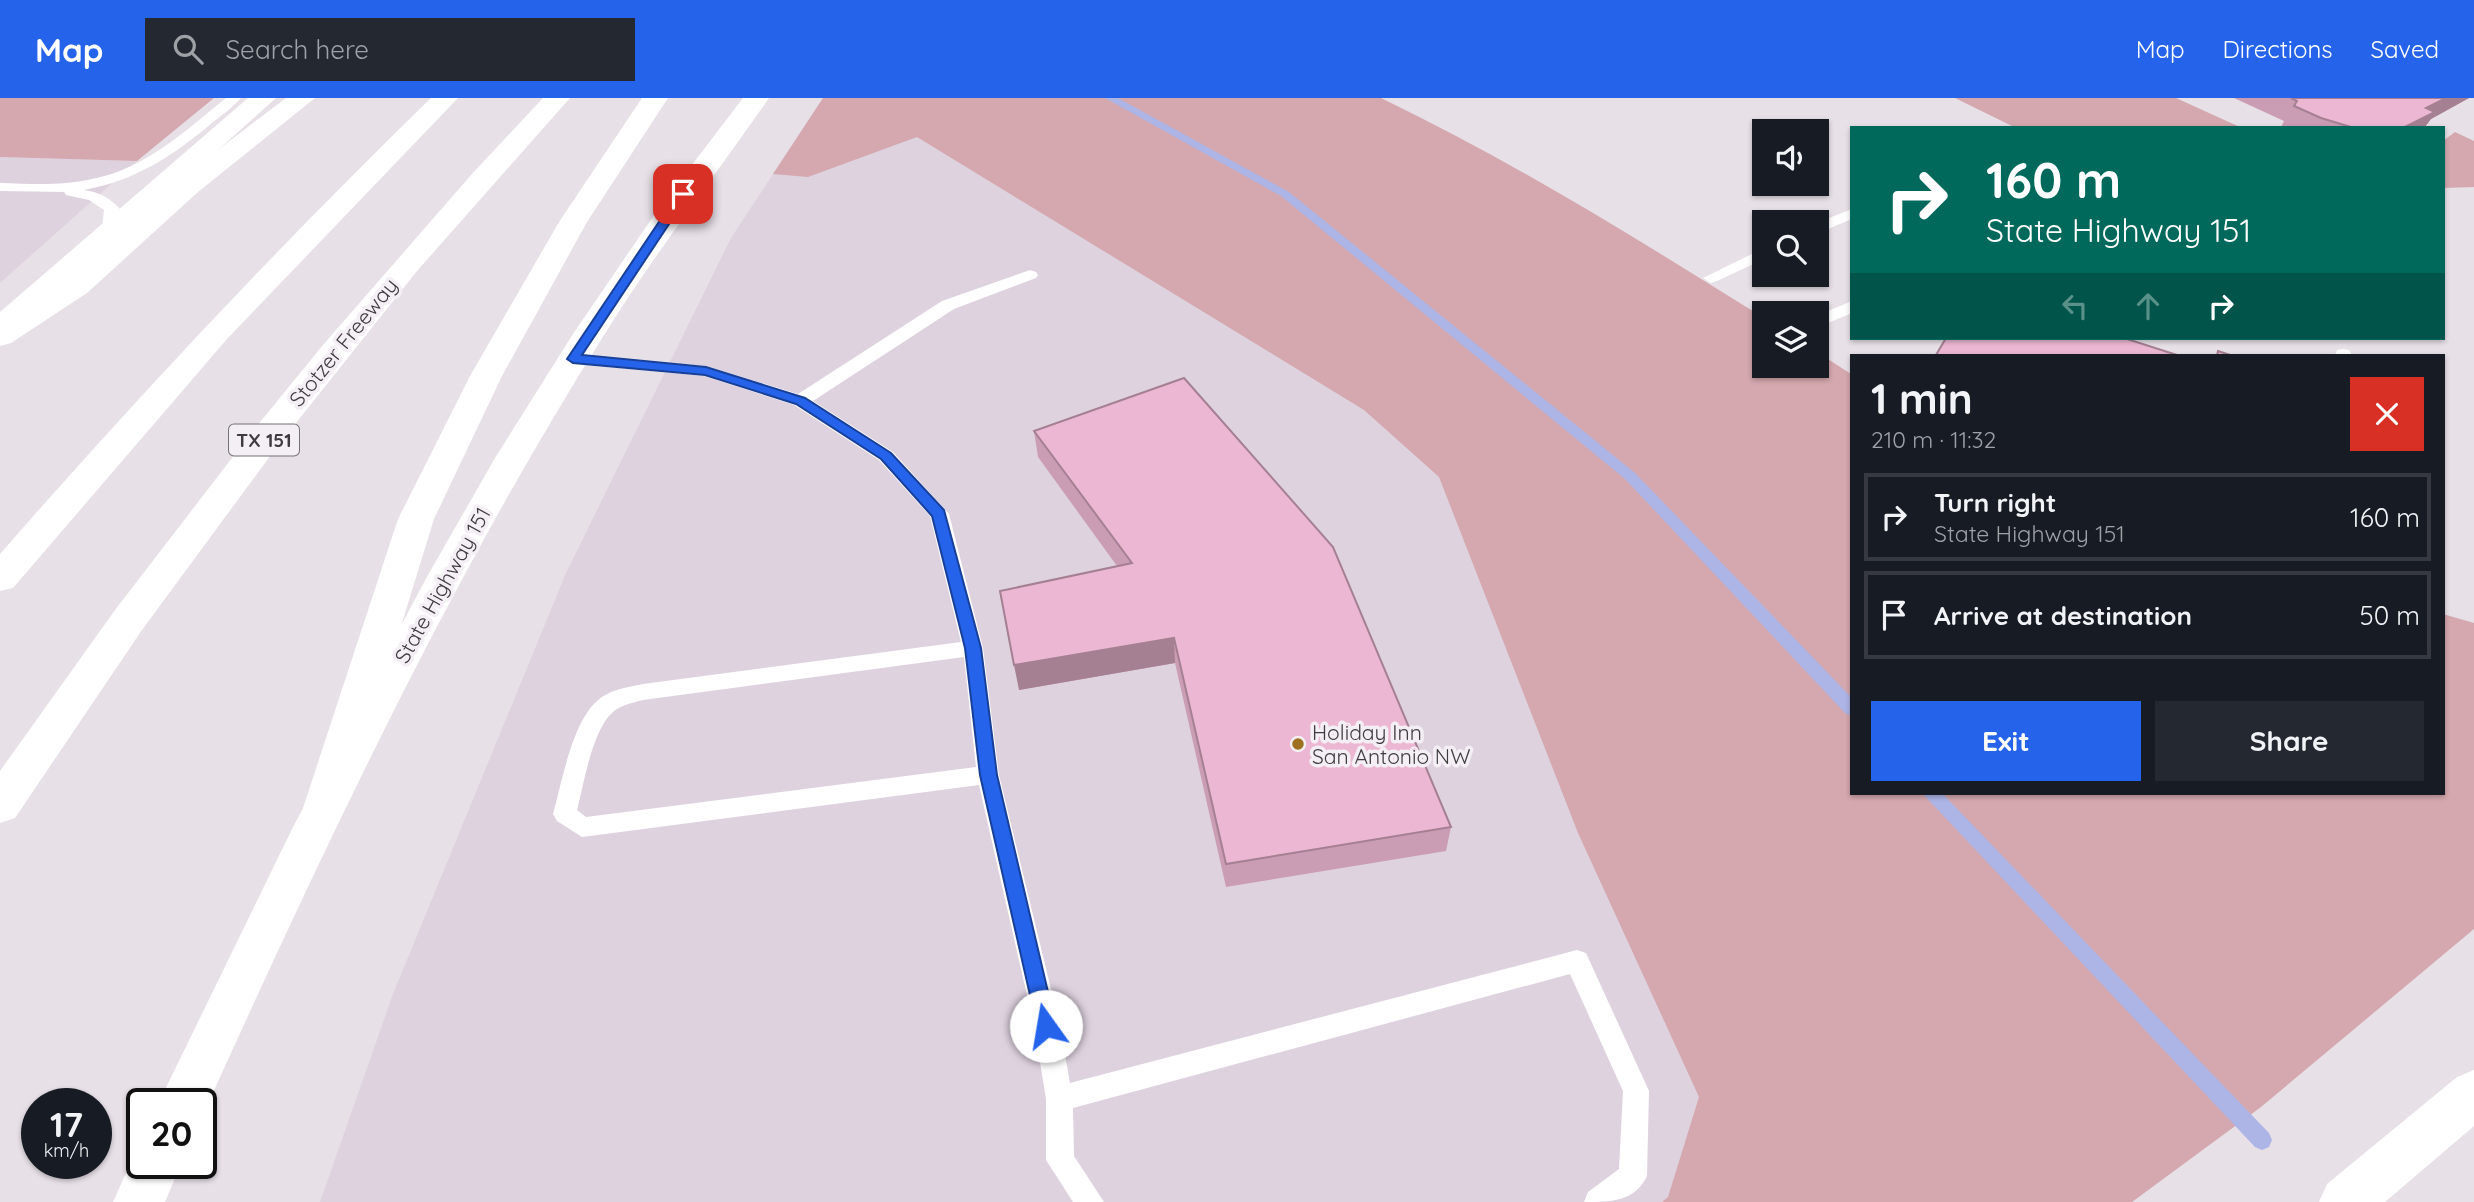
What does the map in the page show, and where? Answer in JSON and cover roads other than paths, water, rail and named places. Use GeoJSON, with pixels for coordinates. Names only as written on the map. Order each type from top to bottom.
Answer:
{"type":"FeatureCollection","features":[{"type":"Feature","properties":{"kind":"main road"},"geometry":{"type":"LineString","coordinates":[[0,328],[110,229],[263,98]]}},
{"type":"Feature","properties":{"kind":"main road"},"geometry":{"type":"LineString","coordinates":[[0,336],[76,287],[188,187],[302,98]]}},
{"type":"Feature","properties":{"kind":"main road"},"geometry":{"type":"LineString","coordinates":[[0,578],[139,415],[227,319],[308,233],[445,98]]}},
{"type":"Feature","properties":{"kind":"main road","name":"Stotzer Freeway"},"geometry":{"type":"LineString","coordinates":[[0,805],[127,624],[283,417],[428,239],[557,98]]}},
{"type":"Feature","properties":{"kind":"main road"},"geometry":{"type":"LineString","coordinates":[[324,808],[416,519],[486,376],[573,222],[655,98]]}},
{"type":"Feature","properties":{"kind":"main road","name":"State Highway 151"},"geometry":{"type":"LineString","coordinates":[[191,1088],[324,808],[448,573],[573,359],[677,204],[756,98]]}},
{"type":"Feature","properties":{"kind":"main road"},"geometry":{"type":"LineString","coordinates":[[2345,1202],[2474,1094]]}},
{"type":"Feature","properties":{"kind":"main road"},"geometry":{"type":"LineString","coordinates":[[139,1202],[149,1179]]}},
{"type":"Feature","properties":{"kind":"lane"},"geometry":{"type":"LineString","coordinates":[[0,187],[55,188],[98,183],[154,160],[234,98]]}},
{"type":"Feature","properties":{"kind":"lane"},"geometry":{"type":"LineString","coordinates":[[55,188],[94,196],[112,209],[110,229]]}},
{"type":"Feature","properties":{"kind":"lane"},"geometry":{"type":"LineString","coordinates":[[1829,223],[1850,214]]}},
{"type":"Feature","properties":{"kind":"lane"},"geometry":{"type":"LineString","coordinates":[[1711,278],[1752,259]]}},
{"type":"Feature","properties":{"kind":"lane"},"geometry":{"type":"LineString","coordinates":[[800,401],[948,306],[1030,275]]}},
{"type":"Feature","properties":{"kind":"lane"},"geometry":{"type":"LineString","coordinates":[[1829,317],[1850,307]]}},
{"type":"Feature","properties":{"kind":"lane"},"geometry":{"type":"LineString","coordinates":[[573,359],[706,371],[800,401],[886,456],[939,514],[973,648],[988,775],[1046,1026],[1059,1099],[1059,1160],[1090,1202]]}},
{"type":"Feature","properties":{"kind":"lane"},"geometry":{"type":"LineString","coordinates":[[973,648],[643,692],[619,698],[601,709],[580,758],[565,814],[582,827],[988,775]]}},
{"type":"Feature","properties":{"kind":"lane"},"geometry":{"type":"LineString","coordinates":[[1059,1099],[1577,961],[1636,1091],[1633,1176],[1598,1202]]}},
{"type":"Feature","properties":{"kind":"waterway"},"geometry":{"type":"LineString","coordinates":[[1110,98],[1285,194],[1630,476],[1850,707]]}},
{"type":"Feature","properties":{"kind":"waterway"},"geometry":{"type":"LineString","coordinates":[[1933,795],[2262,1140]]}},
{"type":"Feature","properties":{"kind":"place","name":"Holiday Inn San Antonio NW"},"geometry":{"type":"Point","coordinates":[1298,744]}}]}
